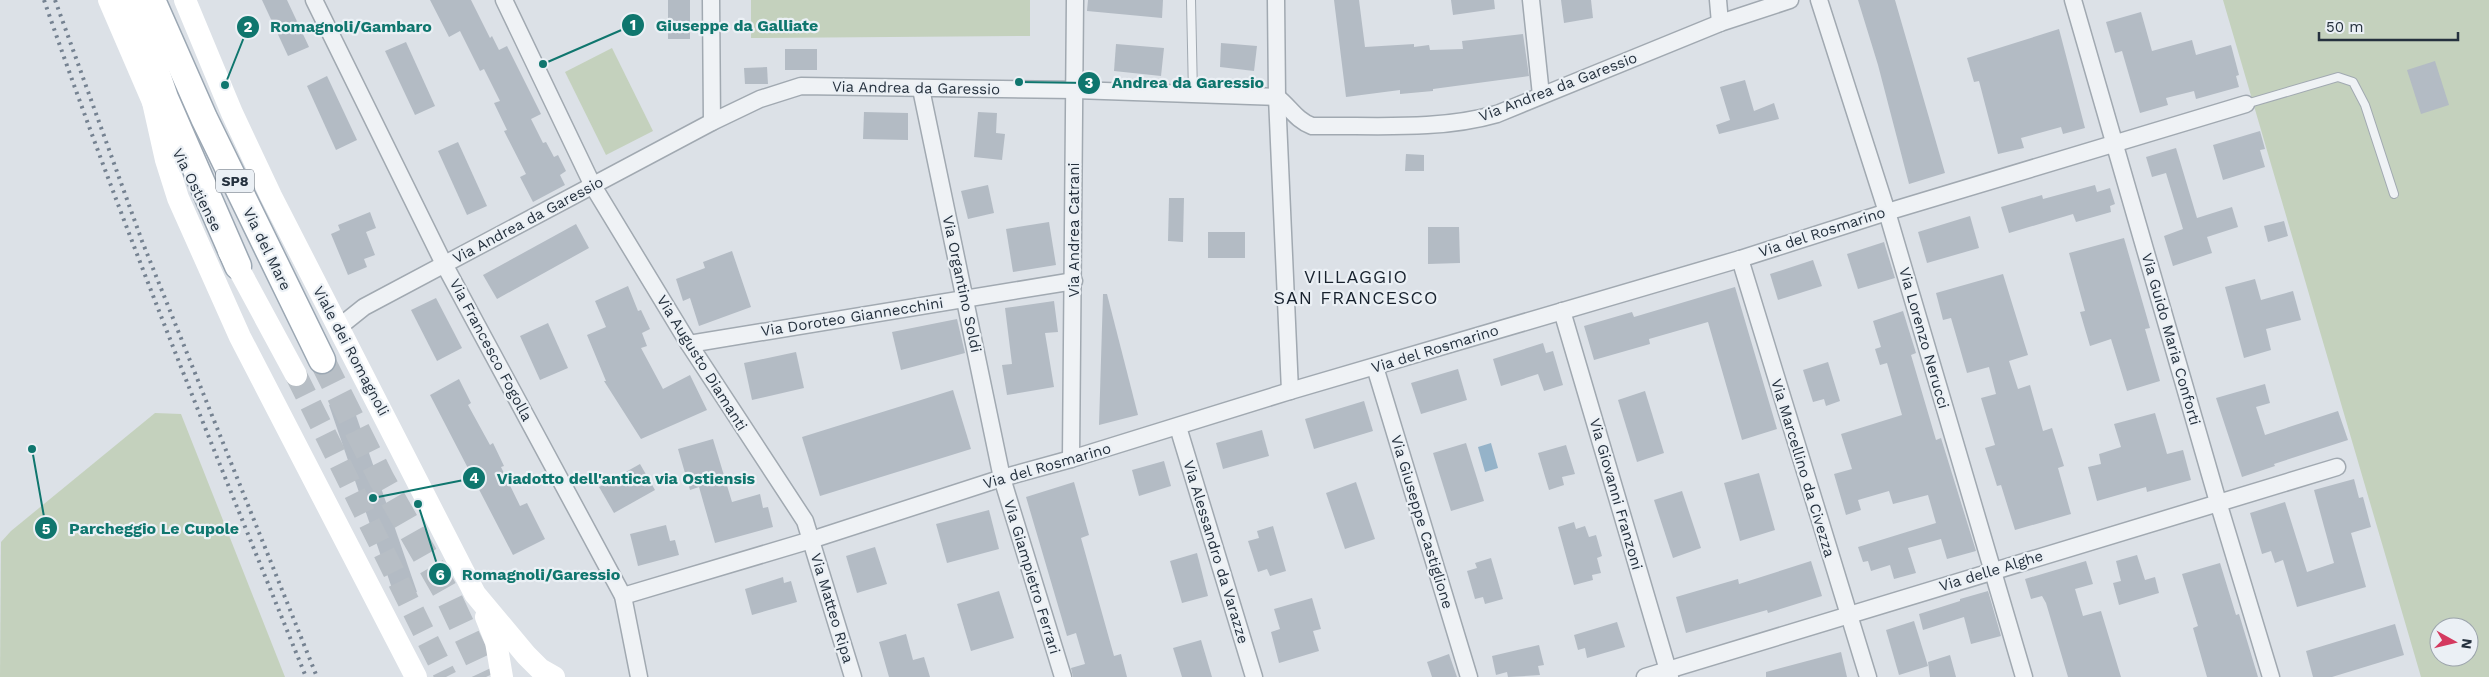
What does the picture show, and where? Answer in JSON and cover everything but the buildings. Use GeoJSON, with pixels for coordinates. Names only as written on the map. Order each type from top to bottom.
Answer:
{"type":"FeatureCollection","features":[{"type":"Feature","properties":{"kind":"main road","name":"Via Ostiense"},"geometry":{"type":"LineString","coordinates":[[109,0],[152,102],[204,208],[238,266],[296,375]]}},
{"type":"Feature","properties":{"kind":"main road"},"geometry":{"type":"LineString","coordinates":[[132,0],[165,98],[238,266]]}},
{"type":"Feature","properties":{"kind":"main road","name":"Via del Mare"},"geometry":{"type":"LineString","coordinates":[[152,0],[204,118],[322,360]]}},
{"type":"Feature","properties":{"kind":"main road","name":"Viale dei Romagnoli"},"geometry":{"type":"LineString","coordinates":[[184,0],[258,169],[475,594],[533,663],[554,677]]}},
{"type":"Feature","properties":{"kind":"main road"},"geometry":{"type":"LineString","coordinates":[[152,102],[166,160],[178,198],[240,337],[416,677]]}},
{"type":"Feature","properties":{"kind":"main road"},"geometry":{"type":"LineString","coordinates":[[475,594],[496,642],[502,677]]}},
{"type":"Feature","properties":{"kind":"street","name":"Via Francesco Fogolla"},"geometry":{"type":"LineString","coordinates":[[314,0],[444,264],[623,596],[639,677]]}},
{"type":"Feature","properties":{"kind":"street","name":"Via Augusto Diamanti"},"geometry":{"type":"LineString","coordinates":[[504,0],[593,186],[689,344],[805,521],[811,540]]}},
{"type":"Feature","properties":{"kind":"street"},"geometry":{"type":"LineString","coordinates":[[711,0],[712,122]]}},
{"type":"Feature","properties":{"kind":"street","name":"Via Andrea Catrani"},"geometry":{"type":"LineString","coordinates":[[1071,459],[1076,0]]}},
{"type":"Feature","properties":{"kind":"street"},"geometry":{"type":"LineString","coordinates":[[1276,0],[1290,391]]}},
{"type":"Feature","properties":{"kind":"street"},"geometry":{"type":"LineString","coordinates":[[1531,0],[1541,95]]}},
{"type":"Feature","properties":{"kind":"street"},"geometry":{"type":"LineString","coordinates":[[1718,0],[1720,23]]}},
{"type":"Feature","properties":{"kind":"street","name":"Via Andrea da Garessio"},"geometry":{"type":"LineString","coordinates":[[339,327],[364,307],[712,122],[760,99],[800,86],[921,90],[1075,90],[1278,97],[1288,105],[1296,117],[1312,126],[1446,124],[1471,121],[1720,23],[1790,0]]}},
{"type":"Feature","properties":{"kind":"street","name":"Via Lorenzo Nerucci"},"geometry":{"type":"LineString","coordinates":[[1818,0],[1887,212],[2024,677]]}},
{"type":"Feature","properties":{"kind":"street","name":"Via Guido Maria Conforti"},"geometry":{"type":"LineString","coordinates":[[2073,0],[2218,502],[2271,677]]}},
{"type":"Feature","properties":{"kind":"street","name":"Via Organtino Soldi"},"geometry":{"type":"LineString","coordinates":[[921,90],[1002,478]]}},
{"type":"Feature","properties":{"kind":"street","name":"Via del Rosmarino"},"geometry":{"type":"LineString","coordinates":[[623,596],[811,540],[1002,478],[1740,259],[1887,212],[2246,104]]}},
{"type":"Feature","properties":{"kind":"street","name":"Via Marcellino da Civezza"},"geometry":{"type":"LineString","coordinates":[[1740,259],[1868,677]]}},
{"type":"Feature","properties":{"kind":"street","name":"Via Doroteo Giannecchini"},"geometry":{"type":"LineString","coordinates":[[689,344],[1074,281]]}},
{"type":"Feature","properties":{"kind":"street","name":"Via Giovanni Franzoni"},"geometry":{"type":"LineString","coordinates":[[1562,311],[1669,674]]}},
{"type":"Feature","properties":{"kind":"street","name":"Via Giuseppe Castiglione"},"geometry":{"type":"LineString","coordinates":[[1375,367],[1469,677]]}},
{"type":"Feature","properties":{"kind":"street","name":"Via Alessandro da Varazze"},"geometry":{"type":"LineString","coordinates":[[1178,427],[1254,677]]}},
{"type":"Feature","properties":{"kind":"street","name":"Via delle Alghe"},"geometry":{"type":"LineString","coordinates":[[1645,677],[1669,674],[1992,570],[2337,467]]}},
{"type":"Feature","properties":{"kind":"street","name":"Via Giampietro Ferrari"},"geometry":{"type":"LineString","coordinates":[[1002,478],[1062,677]]}},
{"type":"Feature","properties":{"kind":"street","name":"Via Matteo Ripa"},"geometry":{"type":"LineString","coordinates":[[811,540],[853,677]]}},
{"type":"Feature","properties":{"kind":"lane"},"geometry":{"type":"LineString","coordinates":[[1191,0],[1193,94]]}},
{"type":"Feature","properties":{"kind":"lane"},"geometry":{"type":"LineString","coordinates":[[2246,104],[2338,77],[2353,82],[2365,105],[2394,194]]}},
{"type":"Feature","properties":{"kind":"green space"},"geometry":{"type":"Polygon","coordinates":[[[751,0],[1030,0],[1030,36],[751,38],[751,0]]]}},
{"type":"Feature","properties":{"kind":"green space"},"geometry":{"type":"Polygon","coordinates":[[[2223,0],[2489,0],[2489,677],[2421,677],[2223,0]]]}},
{"type":"Feature","properties":{"kind":"green space"},"geometry":{"type":"Polygon","coordinates":[[[612,48],[653,131],[606,155],[565,72],[612,48]]]}},
{"type":"Feature","properties":{"kind":"green space"},"geometry":{"type":"Polygon","coordinates":[[[155,413],[181,414],[285,677],[0,677],[1,542],[11,531],[155,413]]]}},
{"type":"Feature","properties":{"kind":"water"},"geometry":{"type":"Polygon","coordinates":[[[1491,443],[1498,468],[1485,472],[1478,447],[1491,443]]]}},
{"type":"Feature","properties":{"kind":"tunnel"},"geometry":{"type":"LineString","coordinates":[[322,360],[382,480],[447,594],[486,677]]}},
{"type":"Feature","properties":{"kind":"tunnel"},"geometry":{"type":"LineString","coordinates":[[296,375],[446,677]]}},
{"type":"Feature","properties":{"kind":"railway"},"geometry":{"type":"LineString","coordinates":[[44,0],[105,171],[204,425],[306,677]]}},
{"type":"Feature","properties":{"kind":"railway"},"geometry":{"type":"LineString","coordinates":[[55,0],[142,241],[317,677]]}},
{"type":"Feature","properties":{"kind":"place","name":"Giuseppe da Galliate"},"geometry":{"type":"Point","coordinates":[543,64]}},
{"type":"Feature","properties":{"kind":"place","name":"Andrea da Garessio"},"geometry":{"type":"Point","coordinates":[1019,82]}},
{"type":"Feature","properties":{"kind":"place","name":"Romagnoli/Gambaro"},"geometry":{"type":"Point","coordinates":[225,85]}},
{"type":"Feature","properties":{"kind":"place","name":"Parcheggio Le Cupole"},"geometry":{"type":"Point","coordinates":[32,449]}},
{"type":"Feature","properties":{"kind":"place","name":"Viadotto dell'antica via Ostiensis"},"geometry":{"type":"Point","coordinates":[373,498]}},
{"type":"Feature","properties":{"kind":"place","name":"Romagnoli/Garessio"},"geometry":{"type":"Point","coordinates":[418,504]}},
{"type":"Feature","properties":{"kind":"district","name":"VILLAGGIO SAN FRANCESCO"},"geometry":{"type":"Point","coordinates":[1356,286]}}]}
